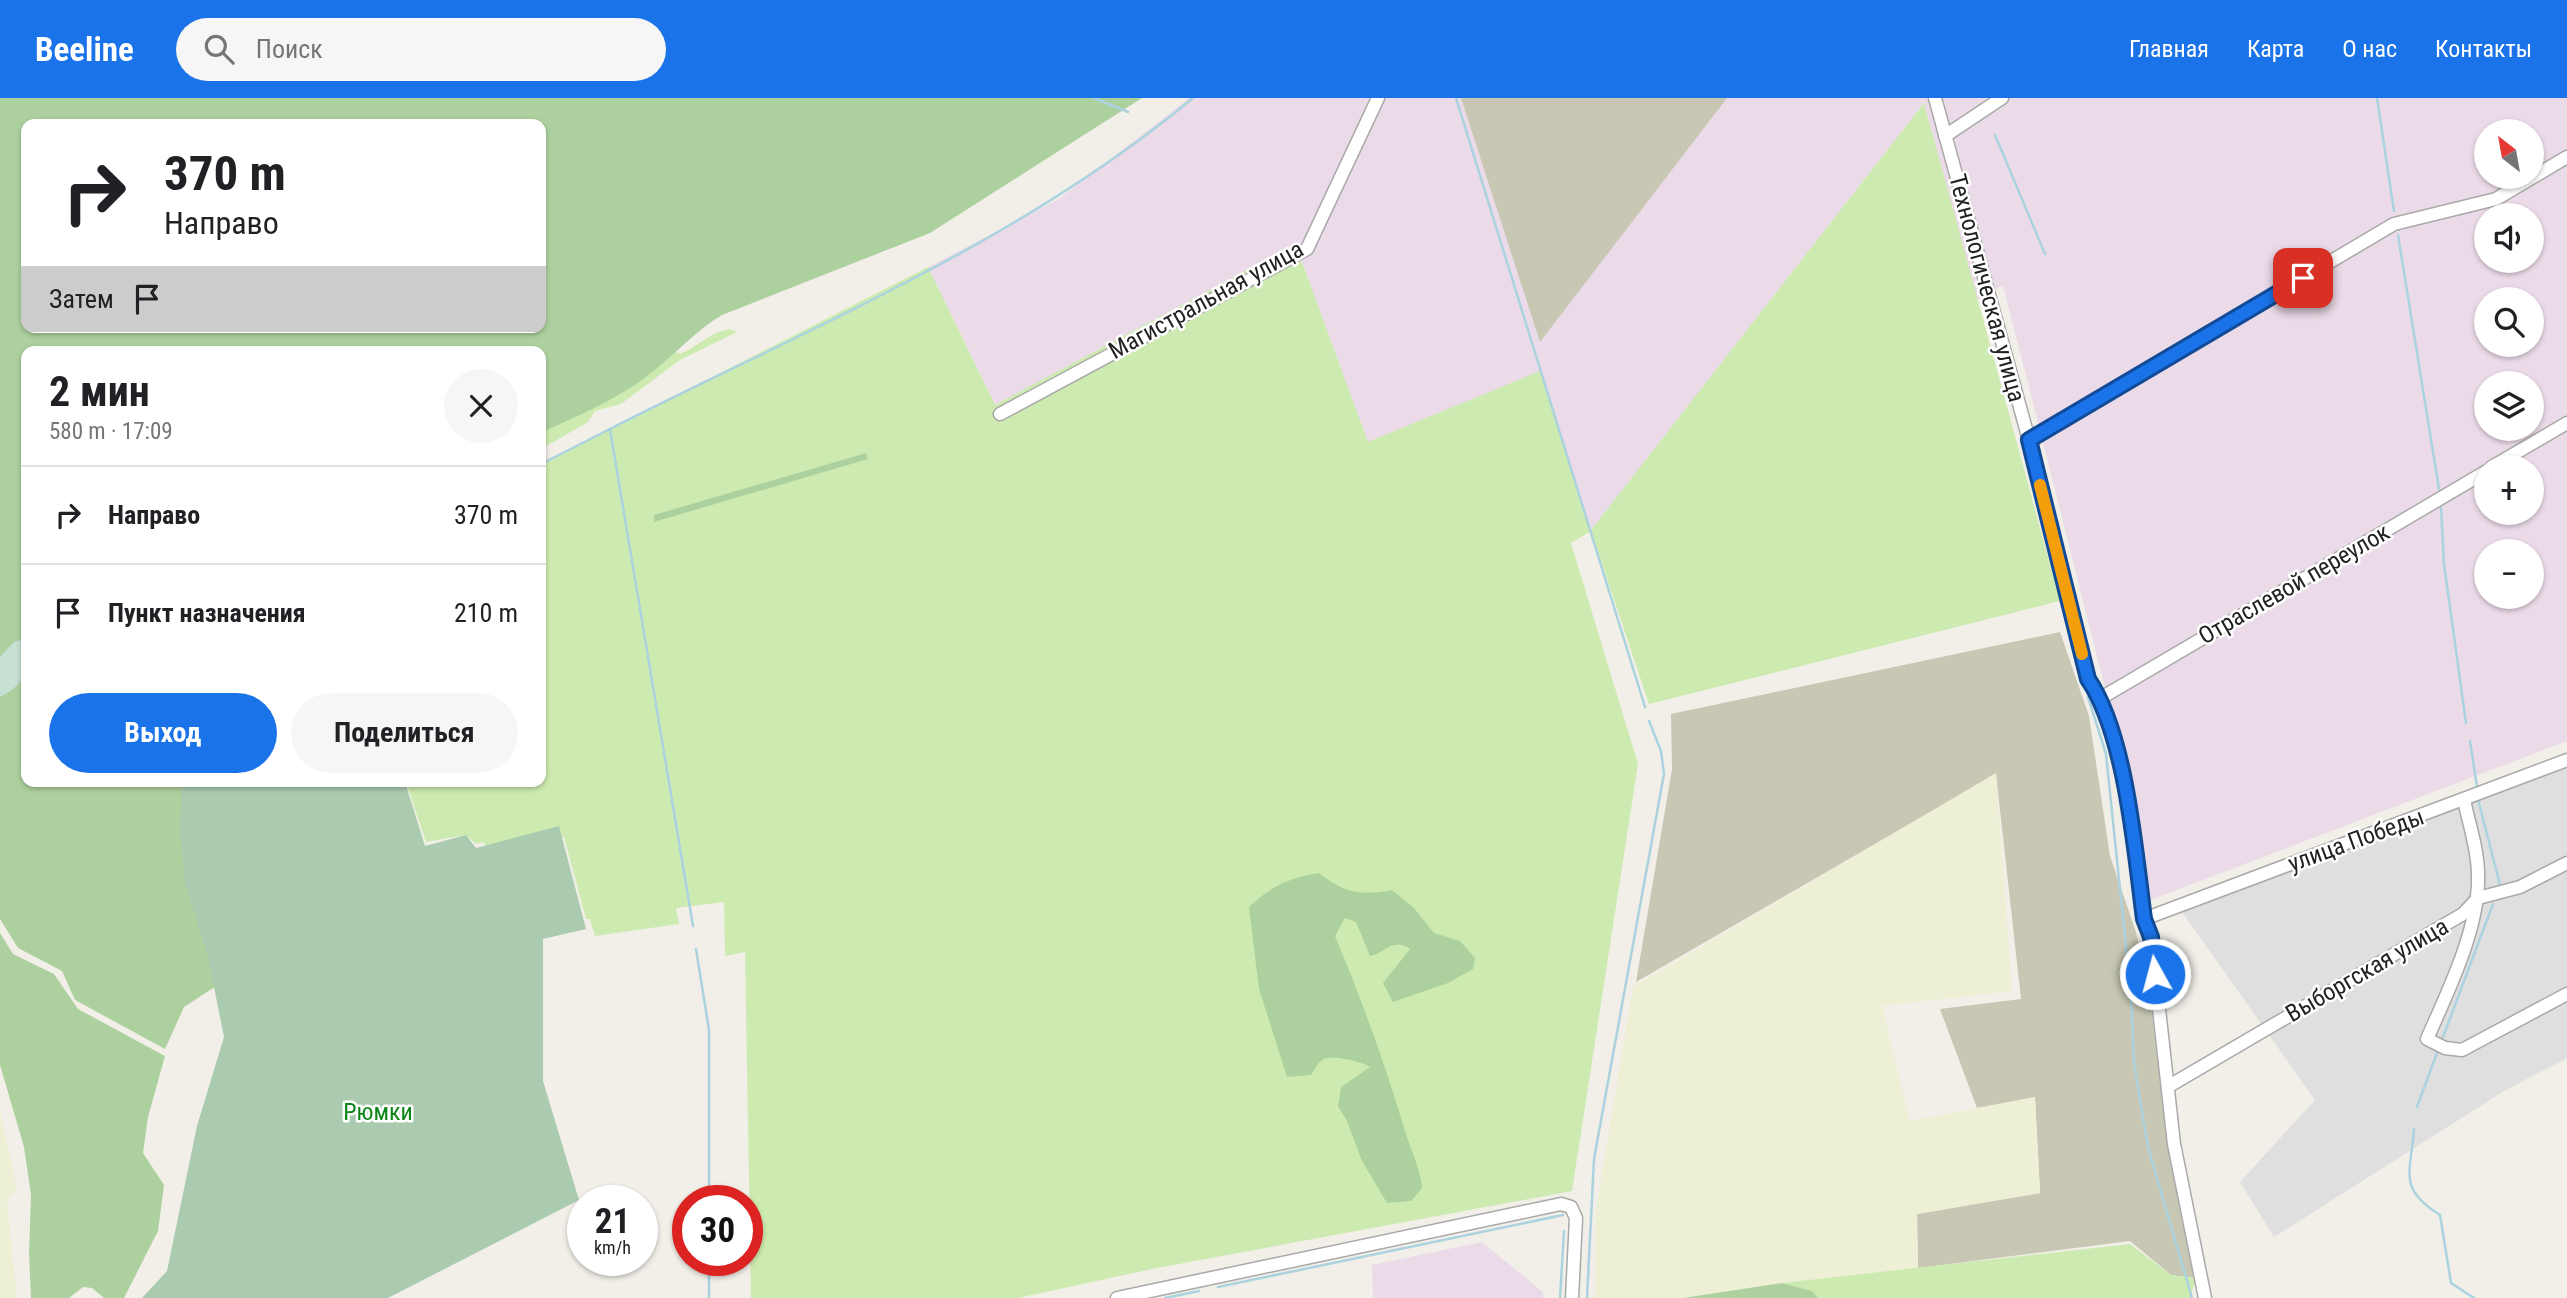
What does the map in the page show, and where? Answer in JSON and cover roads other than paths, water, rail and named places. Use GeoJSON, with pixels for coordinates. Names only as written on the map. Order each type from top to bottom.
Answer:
{"type":"FeatureCollection","features":[{"type":"Feature","properties":{"kind":"street","name":"Магистральная улица"},"geometry":{"type":"LineString","coordinates":[[1000,414],[1307,249],[1378,98]]}},
{"type":"Feature","properties":{"kind":"street","name":"Технологическая улица"},"geometry":{"type":"LineString","coordinates":[[1935,98],[2029,440],[2088,679],[2101,698],[2124,782],[2144,919],[2151,937],[2174,1144],[2205,1298]]}},
{"type":"Feature","properties":{"kind":"street"},"geometry":{"type":"LineString","coordinates":[[1945,136],[2002,98]]}},
{"type":"Feature","properties":{"kind":"street"},"geometry":{"type":"LineString","coordinates":[[2029,440],[2394,224],[2496,199],[2567,157]]}},
{"type":"Feature","properties":{"kind":"street"},"geometry":{"type":"LineString","coordinates":[[2512,455],[2567,423]]}},
{"type":"Feature","properties":{"kind":"street","name":"Отраслевой переулок"},"geometry":{"type":"LineString","coordinates":[[2101,698],[2474,479]]}},
{"type":"Feature","properties":{"kind":"street","name":"улица Победы"},"geometry":{"type":"LineString","coordinates":[[2144,919],[2567,760]]}},
{"type":"Feature","properties":{"kind":"street"},"geometry":{"type":"LineString","coordinates":[[2464,800],[2478,872],[2478,898],[2454,976],[2427,1038],[2445,1048],[2462,1049],[2567,994]]}},
{"type":"Feature","properties":{"kind":"street","name":"Выборгская улица"},"geometry":{"type":"LineString","coordinates":[[2169,1086],[2463,914],[2478,898],[2521,887],[2567,863]]}},
{"type":"Feature","properties":{"kind":"street"},"geometry":{"type":"LineString","coordinates":[[1117,1298],[1561,1204],[1571,1207],[1576,1218],[1572,1298]]}},
{"type":"Feature","properties":{"kind":"waterway"},"geometry":{"type":"LineString","coordinates":[[1094,98],[1128,112]]}},
{"type":"Feature","properties":{"kind":"waterway"},"geometry":{"type":"LineString","coordinates":[[693,926],[610,429],[836,318],[985,239],[1057,196],[1126,149],[1193,98]]}},
{"type":"Feature","properties":{"kind":"waterway"},"geometry":{"type":"LineString","coordinates":[[1456,98],[1645,707]]}},
{"type":"Feature","properties":{"kind":"waterway"},"geometry":{"type":"LineString","coordinates":[[2377,98],[2394,211]]}},
{"type":"Feature","properties":{"kind":"waterway"},"geometry":{"type":"LineString","coordinates":[[1995,135],[2045,254]]}},
{"type":"Feature","properties":{"kind":"waterway"},"geometry":{"type":"LineString","coordinates":[[2398,235],[2439,489]]}},
{"type":"Feature","properties":{"kind":"waterway"},"geometry":{"type":"LineString","coordinates":[[546,461],[610,429]]}},
{"type":"Feature","properties":{"kind":"waterway"},"geometry":{"type":"LineString","coordinates":[[2441,507],[2444,564],[2466,723]]}},
{"type":"Feature","properties":{"kind":"waterway"},"geometry":{"type":"LineString","coordinates":[[2088,697],[2106,754],[2131,995],[2134,1062],[2141,1106],[2149,1151],[2192,1298]]}},
{"type":"Feature","properties":{"kind":"waterway"},"geometry":{"type":"LineString","coordinates":[[1587,1298],[1594,1159],[1664,774],[1661,751],[1649,721]]}},
{"type":"Feature","properties":{"kind":"waterway"},"geometry":{"type":"LineString","coordinates":[[2470,741],[2477,787]]}},
{"type":"Feature","properties":{"kind":"waterway"},"geometry":{"type":"LineString","coordinates":[[2478,799],[2500,885]]}},
{"type":"Feature","properties":{"kind":"waterway"},"geometry":{"type":"LineString","coordinates":[[2443,1037],[2493,904]]}},
{"type":"Feature","properties":{"kind":"waterway"},"geometry":{"type":"LineString","coordinates":[[696,949],[709,1030],[709,1185]]}},
{"type":"Feature","properties":{"kind":"waterway"},"geometry":{"type":"LineString","coordinates":[[2417,1107],[2438,1050]]}},
{"type":"Feature","properties":{"kind":"waterway"},"geometry":{"type":"LineString","coordinates":[[2414,1129],[2410,1168],[2412,1188],[2426,1205],[2440,1215],[2451,1283],[2474,1298]]}},
{"type":"Feature","properties":{"kind":"waterway"},"geometry":{"type":"LineString","coordinates":[[1218,1287],[1563,1215]]}},
{"type":"Feature","properties":{"kind":"waterway"},"geometry":{"type":"LineString","coordinates":[[1560,1298],[1564,1231]]}},
{"type":"Feature","properties":{"kind":"waterway"},"geometry":{"type":"LineString","coordinates":[[709,1276],[709,1298]]}},
{"type":"Feature","properties":{"kind":"waterway"},"geometry":{"type":"LineString","coordinates":[[1165,1298],[1199,1291]]}},
{"type":"Feature","properties":{"kind":"park label","name":"Рюмки"},"geometry":{"type":"Point","coordinates":[378,1112]}}]}
